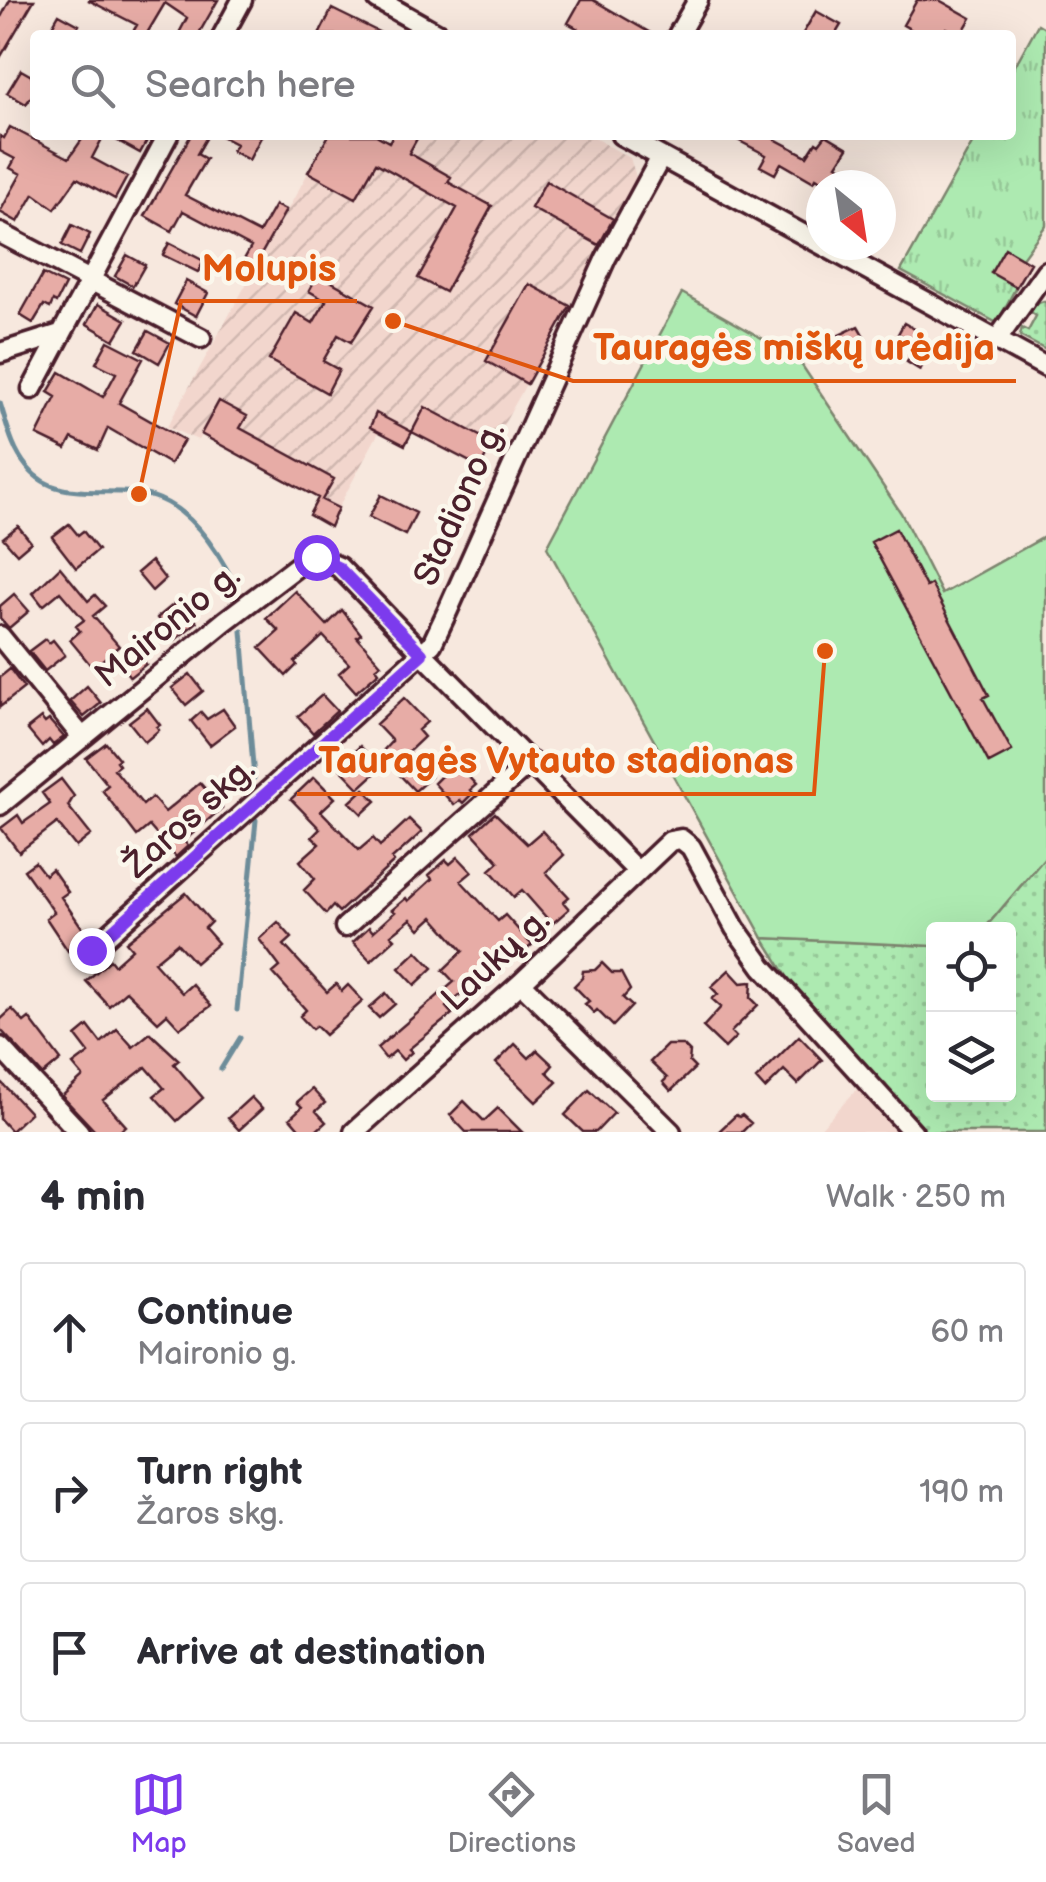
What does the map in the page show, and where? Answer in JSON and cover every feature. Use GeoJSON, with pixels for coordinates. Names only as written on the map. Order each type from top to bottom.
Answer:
{"type":"FeatureCollection","features":[{"type":"Feature","properties":{"kind":"street"},"geometry":{"type":"LineString","coordinates":[[226,30],[242,0]]}},
{"type":"Feature","properties":{"kind":"street"},"geometry":{"type":"LineString","coordinates":[[378,0],[431,30]]}},
{"type":"Feature","properties":{"kind":"street"},"geometry":{"type":"LineString","coordinates":[[681,30],[698,0]]}},
{"type":"Feature","properties":{"kind":"street"},"geometry":{"type":"LineString","coordinates":[[32,389],[165,140]]}},
{"type":"Feature","properties":{"kind":"street"},"geometry":{"type":"LineString","coordinates":[[631,140],[1046,367]]}},
{"type":"Feature","properties":{"kind":"street","name":"Stadiono g."},"geometry":{"type":"LineString","coordinates":[[422,654],[432,644],[448,610],[606,258],[661,157]]}},
{"type":"Feature","properties":{"kind":"street"},"geometry":{"type":"LineString","coordinates":[[0,232],[201,338]]}},
{"type":"Feature","properties":{"kind":"street"},"geometry":{"type":"LineString","coordinates":[[996,340],[1046,271]]}},
{"type":"Feature","properties":{"kind":"street"},"geometry":{"type":"LineString","coordinates":[[0,353],[60,334]]}},
{"type":"Feature","properties":{"kind":"street","name":"Maironio g."},"geometry":{"type":"LineString","coordinates":[[0,805],[288,572],[316,557],[339,568],[422,654]]}},
{"type":"Feature","properties":{"kind":"street"},"geometry":{"type":"LineString","coordinates":[[0,636],[82,737]]}},
{"type":"Feature","properties":{"kind":"street"},"geometry":{"type":"LineString","coordinates":[[422,654],[638,871]]}},
{"type":"Feature","properties":{"kind":"street","name":"Žaros skg."},"geometry":{"type":"LineString","coordinates":[[91,950],[422,654]]}},
{"type":"Feature","properties":{"kind":"street"},"geometry":{"type":"LineString","coordinates":[[345,927],[531,762]]}},
{"type":"Feature","properties":{"kind":"street","name":"Laukų g."},"geometry":{"type":"LineString","coordinates":[[354,1132],[521,983],[670,841],[682,839],[691,847],[735,928],[764,968],[913,1132]]}},
{"type":"Feature","properties":{"kind":"street"},"geometry":{"type":"LineString","coordinates":[[521,983],[672,1132]]}},
{"type":"Feature","properties":{"kind":"street"},"geometry":{"type":"LineString","coordinates":[[0,1047],[79,1132]]}},
{"type":"Feature","properties":{"kind":"shaded area"},"geometry":{"type":"Polygon","coordinates":[[[326,140],[598,140],[630,158],[638,183],[480,467],[413,432],[405,445],[379,432],[338,508],[202,434],[198,440],[167,427],[326,140]]]}},
{"type":"Feature","properties":{"kind":"shaded area"},"geometry":{"type":"Polygon","coordinates":[[[862,1084],[908,1132],[817,1132],[862,1084]]]}},
{"type":"Feature","properties":{"kind":"green space"},"geometry":{"type":"Polygon","coordinates":[[[1038,24],[1046,29],[1046,225],[1022,258],[1005,249],[991,272],[1016,287],[997,323],[901,271],[974,140],[1016,140],[1016,64],[1038,24]]]}},
{"type":"Feature","properties":{"kind":"green space"},"geometry":{"type":"Polygon","coordinates":[[[682,293],[797,358],[901,513],[942,594],[1046,536],[1046,856],[990,922],[926,922],[926,946],[763,938],[547,547],[682,293]]]}},
{"type":"Feature","properties":{"kind":"green space"},"geometry":{"type":"Polygon","coordinates":[[[1044,301],[1046,350],[1020,336],[1022,328],[1028,331],[1036,316],[1031,312],[1035,304],[1044,301]]]}},
{"type":"Feature","properties":{"kind":"green space"},"geometry":{"type":"Polygon","coordinates":[[[1046,856],[1046,1132],[908,1132],[798,994],[763,938],[926,946],[926,1102],[1016,1102],[1016,922],[990,922],[1046,856]]]}},
{"type":"Feature","properties":{"kind":"building"},"geometry":{"type":"Polygon","coordinates":[[[10,0],[34,0],[0,58],[0,19],[10,0]]]}},
{"type":"Feature","properties":{"kind":"building"},"geometry":{"type":"Polygon","coordinates":[[[88,0],[218,0],[201,30],[181,30],[187,18],[165,3],[149,30],[134,30],[137,25],[88,0]]]}},
{"type":"Feature","properties":{"kind":"building"},"geometry":{"type":"Polygon","coordinates":[[[581,0],[593,0],[645,30],[580,30],[568,23],[581,0]]]}},
{"type":"Feature","properties":{"kind":"building"},"geometry":{"type":"Polygon","coordinates":[[[917,0],[939,0],[971,18],[964,30],[912,30],[903,25],[917,0]]]}},
{"type":"Feature","properties":{"kind":"building"},"geometry":{"type":"Polygon","coordinates":[[[332,9],[375,30],[322,30],[332,9]]]}},
{"type":"Feature","properties":{"kind":"building"},"geometry":{"type":"Polygon","coordinates":[[[816,11],[841,25],[838,30],[805,30],[816,11]]]}},
{"type":"Feature","properties":{"kind":"building"},"geometry":{"type":"Polygon","coordinates":[[[59,14],[79,25],[76,30],[50,30],[59,14]]]}},
{"type":"Feature","properties":{"kind":"building"},"geometry":{"type":"Polygon","coordinates":[[[21,70],[30,75],[30,98],[26,104],[7,93],[21,70]]]}},
{"type":"Feature","properties":{"kind":"building"},"geometry":{"type":"Polygon","coordinates":[[[10,127],[69,158],[82,140],[101,140],[92,158],[127,177],[115,199],[77,178],[55,209],[34,194],[18,222],[0,212],[21,174],[10,168],[15,159],[0,151],[0,136],[4,138],[10,127]]]}},
{"type":"Feature","properties":{"kind":"building"},"geometry":{"type":"Polygon","coordinates":[[[116,140],[147,140],[140,153],[116,140]]]}},
{"type":"Feature","properties":{"kind":"building"},"geometry":{"type":"Polygon","coordinates":[[[188,140],[205,140],[197,154],[206,159],[185,195],[259,233],[275,205],[286,210],[253,269],[242,263],[251,247],[183,211],[172,231],[145,216],[188,140]]]}},
{"type":"Feature","properties":{"kind":"building"},"geometry":{"type":"Polygon","coordinates":[[[228,140],[259,140],[249,160],[232,151],[236,144],[228,140]]]}},
{"type":"Feature","properties":{"kind":"building"},"geometry":{"type":"Polygon","coordinates":[[[326,140],[416,140],[409,153],[451,177],[448,182],[492,206],[445,292],[418,278],[457,208],[376,163],[356,198],[308,172],[326,140]]]}},
{"type":"Feature","properties":{"kind":"building"},"geometry":{"type":"Polygon","coordinates":[[[738,140],[777,140],[807,156],[816,142],[822,140],[834,140],[848,148],[837,165],[846,170],[806,170],[806,177],[781,163],[775,174],[760,166],[766,155],[738,140]]]}},
{"type":"Feature","properties":{"kind":"building"},"geometry":{"type":"Polygon","coordinates":[[[546,181],[613,219],[599,245],[531,208],[546,181]]]}},
{"type":"Feature","properties":{"kind":"building"},"geometry":{"type":"Polygon","coordinates":[[[72,225],[90,234],[80,254],[62,245],[72,225]]]}},
{"type":"Feature","properties":{"kind":"building"},"geometry":{"type":"Polygon","coordinates":[[[169,243],[204,261],[198,272],[163,255],[169,243]]]}},
{"type":"Feature","properties":{"kind":"building"},"geometry":{"type":"Polygon","coordinates":[[[1005,248],[1030,263],[1016,287],[991,273],[1005,248]]]}},
{"type":"Feature","properties":{"kind":"building"},"geometry":{"type":"Polygon","coordinates":[[[127,255],[145,265],[133,286],[115,276],[127,255]]]}},
{"type":"Feature","properties":{"kind":"building"},"geometry":{"type":"Polygon","coordinates":[[[43,274],[65,285],[56,303],[53,301],[50,308],[44,305],[33,323],[20,315],[43,274]]]}},
{"type":"Feature","properties":{"kind":"building"},"geometry":{"type":"Polygon","coordinates":[[[318,274],[374,306],[351,342],[338,335],[323,361],[339,370],[327,393],[269,360],[296,313],[313,323],[326,301],[309,291],[318,274]]]}},
{"type":"Feature","properties":{"kind":"building"},"geometry":{"type":"Polygon","coordinates":[[[186,281],[208,293],[196,316],[174,304],[186,281]]]}},
{"type":"Feature","properties":{"kind":"building"},"geometry":{"type":"Polygon","coordinates":[[[529,284],[570,306],[527,384],[486,361],[529,284]]]}},
{"type":"Feature","properties":{"kind":"building"},"geometry":{"type":"Polygon","coordinates":[[[98,304],[126,320],[114,340],[87,324],[98,304]]]}},
{"type":"Feature","properties":{"kind":"building"},"geometry":{"type":"Polygon","coordinates":[[[904,323],[925,335],[920,344],[931,351],[920,370],[907,362],[912,353],[901,347],[906,338],[898,334],[904,323]]]}},
{"type":"Feature","properties":{"kind":"building"},"geometry":{"type":"Polygon","coordinates":[[[858,326],[865,338],[846,348],[839,335],[858,326]]]}},
{"type":"Feature","properties":{"kind":"building"},"geometry":{"type":"Polygon","coordinates":[[[148,331],[170,343],[159,363],[137,350],[148,331]]]}},
{"type":"Feature","properties":{"kind":"building"},"geometry":{"type":"Polygon","coordinates":[[[108,341],[143,359],[119,403],[184,440],[170,464],[108,428],[98,450],[72,438],[66,449],[37,435],[56,397],[48,392],[60,372],[103,397],[116,373],[96,363],[108,341]]]}},
{"type":"Feature","properties":{"kind":"building"},"geometry":{"type":"Polygon","coordinates":[[[219,401],[247,416],[240,428],[334,479],[322,500],[338,508],[330,527],[309,515],[318,498],[201,434],[219,401]]]}},
{"type":"Feature","properties":{"kind":"building"},"geometry":{"type":"Polygon","coordinates":[[[425,407],[493,443],[480,467],[412,432],[425,407]]]}},
{"type":"Feature","properties":{"kind":"building"},"geometry":{"type":"Polygon","coordinates":[[[376,413],[412,432],[405,445],[370,427],[376,413]]]}},
{"type":"Feature","properties":{"kind":"building"},"geometry":{"type":"Polygon","coordinates":[[[381,495],[416,513],[405,535],[369,517],[381,495]]]}},
{"type":"Feature","properties":{"kind":"building"},"geometry":{"type":"Polygon","coordinates":[[[69,524],[78,535],[83,531],[98,550],[76,568],[52,537],[69,524]]]}},
{"type":"Feature","properties":{"kind":"building"},"geometry":{"type":"Polygon","coordinates":[[[18,526],[31,542],[17,554],[3,538],[18,526]]]}},
{"type":"Feature","properties":{"kind":"building"},"geometry":{"type":"Polygon","coordinates":[[[896,529],[926,587],[931,584],[989,695],[983,698],[1012,751],[989,763],[871,542],[896,529]]]}},
{"type":"Feature","properties":{"kind":"building"},"geometry":{"type":"Polygon","coordinates":[[[151,561],[165,579],[152,591],[137,573],[151,561]]]}},
{"type":"Feature","properties":{"kind":"building"},"geometry":{"type":"Polygon","coordinates":[[[60,567],[88,601],[95,595],[105,606],[93,616],[119,646],[93,668],[70,640],[80,631],[76,626],[84,620],[60,592],[43,606],[33,593],[60,567]]]}},
{"type":"Feature","properties":{"kind":"building"},"geometry":{"type":"Polygon","coordinates":[[[295,591],[327,625],[342,610],[361,634],[357,637],[381,664],[376,668],[379,672],[356,692],[339,673],[349,664],[323,636],[286,676],[260,648],[279,631],[266,618],[295,591]]]}},
{"type":"Feature","properties":{"kind":"building"},"geometry":{"type":"Polygon","coordinates":[[[14,594],[29,611],[9,628],[0,618],[0,606],[14,594]]]}},
{"type":"Feature","properties":{"kind":"building"},"geometry":{"type":"Polygon","coordinates":[[[179,600],[197,622],[175,640],[157,618],[179,600]]]}},
{"type":"Feature","properties":{"kind":"building"},"geometry":{"type":"Polygon","coordinates":[[[45,639],[49,643],[53,640],[65,655],[45,671],[29,651],[45,639]]]}},
{"type":"Feature","properties":{"kind":"building"},"geometry":{"type":"Polygon","coordinates":[[[134,648],[146,664],[130,677],[118,661],[134,648]]]}},
{"type":"Feature","properties":{"kind":"building"},"geometry":{"type":"Polygon","coordinates":[[[10,669],[24,688],[0,707],[0,677],[10,669]]]}},
{"type":"Feature","properties":{"kind":"building"},"geometry":{"type":"Polygon","coordinates":[[[190,674],[203,691],[186,705],[172,688],[190,674]]]}},
{"type":"Feature","properties":{"kind":"building"},"geometry":{"type":"Polygon","coordinates":[[[87,686],[101,703],[84,717],[70,701],[87,686]]]}},
{"type":"Feature","properties":{"kind":"building"},"geometry":{"type":"Polygon","coordinates":[[[322,695],[337,711],[313,733],[298,716],[322,695]]]}},
{"type":"Feature","properties":{"kind":"building"},"geometry":{"type":"Polygon","coordinates":[[[404,698],[427,722],[418,730],[424,737],[408,752],[431,777],[415,791],[380,754],[392,741],[376,724],[404,698]]]}},
{"type":"Feature","properties":{"kind":"building"},"geometry":{"type":"Polygon","coordinates":[[[147,708],[160,725],[145,742],[129,722],[147,708]]]}},
{"type":"Feature","properties":{"kind":"building"},"geometry":{"type":"Polygon","coordinates":[[[223,709],[235,726],[210,745],[191,721],[201,712],[207,719],[223,709]]]}},
{"type":"Feature","properties":{"kind":"building"},"geometry":{"type":"Polygon","coordinates":[[[41,718],[45,723],[49,720],[64,737],[53,745],[49,740],[42,747],[27,729],[41,718]]]}},
{"type":"Feature","properties":{"kind":"building"},"geometry":{"type":"Polygon","coordinates":[[[106,743],[119,759],[114,769],[143,805],[152,797],[165,812],[200,783],[222,808],[184,841],[188,846],[176,857],[149,826],[137,836],[102,790],[108,785],[86,758],[106,743]]]}},
{"type":"Feature","properties":{"kind":"building"},"geometry":{"type":"Polygon","coordinates":[[[360,746],[381,768],[359,788],[335,763],[344,754],[348,758],[360,746]]]}},
{"type":"Feature","properties":{"kind":"building"},"geometry":{"type":"Polygon","coordinates":[[[455,762],[476,785],[463,803],[460,800],[454,805],[434,783],[455,762]]]}},
{"type":"Feature","properties":{"kind":"building"},"geometry":{"type":"Polygon","coordinates":[[[314,777],[335,798],[321,811],[359,850],[373,838],[380,846],[409,819],[422,832],[339,912],[333,906],[326,914],[304,890],[315,879],[300,861],[319,844],[312,837],[320,829],[291,799],[314,777]]]}},
{"type":"Feature","properties":{"kind":"building"},"geometry":{"type":"Polygon","coordinates":[[[61,779],[74,796],[68,806],[91,835],[76,847],[57,823],[19,852],[1,828],[18,815],[23,823],[50,804],[42,793],[61,779]]]}},
{"type":"Feature","properties":{"kind":"building"},"geometry":{"type":"Polygon","coordinates":[[[364,789],[376,801],[362,814],[350,802],[364,789]]]}},
{"type":"Feature","properties":{"kind":"building"},"geometry":{"type":"Polygon","coordinates":[[[495,813],[527,844],[542,831],[564,855],[546,872],[569,897],[563,902],[569,909],[552,924],[522,890],[514,897],[490,870],[499,862],[473,833],[495,813]]]}},
{"type":"Feature","properties":{"kind":"building"},"geometry":{"type":"Polygon","coordinates":[[[458,857],[472,872],[461,881],[498,921],[505,915],[532,945],[510,964],[506,959],[476,988],[472,984],[446,1007],[452,1014],[409,1049],[412,1052],[403,1060],[395,1051],[386,1059],[377,1048],[454,982],[443,970],[463,951],[433,917],[420,929],[411,919],[391,935],[395,939],[371,961],[353,942],[369,927],[373,932],[395,912],[392,910],[432,879],[429,875],[446,860],[450,864],[458,857]]]}},
{"type":"Feature","properties":{"kind":"building"},"geometry":{"type":"Polygon","coordinates":[[[35,862],[45,875],[52,869],[68,892],[61,897],[85,932],[79,937],[82,941],[68,951],[46,918],[54,912],[24,870],[35,862]]]}},
{"type":"Feature","properties":{"kind":"building"},"geometry":{"type":"Polygon","coordinates":[[[186,893],[211,922],[205,928],[218,943],[195,963],[177,943],[154,962],[182,993],[192,984],[211,1006],[180,1028],[167,1014],[158,1022],[126,991],[109,1006],[86,981],[110,960],[114,965],[132,949],[126,942],[186,893]]]}},
{"type":"Feature","properties":{"kind":"building"},"geometry":{"type":"Polygon","coordinates":[[[278,922],[292,938],[284,945],[327,992],[336,984],[342,991],[348,985],[363,1001],[325,1035],[316,1026],[312,1029],[300,1016],[306,1010],[273,973],[280,967],[259,939],[278,922]]]}},
{"type":"Feature","properties":{"kind":"building"},"geometry":{"type":"Polygon","coordinates":[[[417,951],[433,968],[415,985],[399,968],[417,951]]]}},
{"type":"Feature","properties":{"kind":"building"},"geometry":{"type":"Polygon","coordinates":[[[602,963],[612,973],[621,973],[630,990],[623,998],[632,1006],[613,1026],[585,1004],[589,1001],[574,986],[583,971],[595,970],[602,963]]]}},
{"type":"Feature","properties":{"kind":"building"},"geometry":{"type":"Polygon","coordinates":[[[729,970],[741,983],[752,982],[751,998],[758,1005],[731,1032],[736,1037],[725,1048],[703,1027],[721,1007],[712,999],[718,994],[711,987],[729,970]]]}},
{"type":"Feature","properties":{"kind":"building"},"geometry":{"type":"Polygon","coordinates":[[[386,993],[395,1004],[379,1018],[369,1008],[386,993]]]}},
{"type":"Feature","properties":{"kind":"building"},"geometry":{"type":"Polygon","coordinates":[[[12,1009],[24,1022],[29,1018],[61,1060],[43,1075],[0,1029],[0,1020],[12,1009]]]}},
{"type":"Feature","properties":{"kind":"building"},"geometry":{"type":"Polygon","coordinates":[[[88,1026],[101,1043],[117,1029],[133,1047],[150,1033],[179,1060],[174,1064],[203,1098],[177,1121],[154,1096],[164,1088],[146,1067],[103,1100],[126,1126],[119,1132],[96,1132],[62,1096],[83,1077],[73,1065],[89,1053],[76,1036],[88,1026]]]}},
{"type":"Feature","properties":{"kind":"building"},"geometry":{"type":"Polygon","coordinates":[[[799,1036],[822,1060],[798,1084],[784,1070],[765,1089],[756,1079],[799,1036]]]}},
{"type":"Feature","properties":{"kind":"building"},"geometry":{"type":"Polygon","coordinates":[[[515,1044],[529,1058],[537,1050],[553,1065],[547,1072],[557,1082],[536,1102],[496,1063],[515,1044]]]}},
{"type":"Feature","properties":{"kind":"building"},"geometry":{"type":"Polygon","coordinates":[[[667,1045],[683,1045],[695,1068],[671,1091],[663,1082],[667,1078],[650,1062],[667,1045]]]}},
{"type":"Feature","properties":{"kind":"building"},"geometry":{"type":"Polygon","coordinates":[[[0,1081],[30,1113],[11,1131],[0,1119],[0,1081]]]}},
{"type":"Feature","properties":{"kind":"building"},"geometry":{"type":"Polygon","coordinates":[[[312,1089],[325,1103],[316,1111],[326,1122],[315,1132],[302,1132],[290,1118],[302,1107],[297,1102],[312,1089]]]}},
{"type":"Feature","properties":{"kind":"building"},"geometry":{"type":"Polygon","coordinates":[[[589,1090],[614,1113],[596,1132],[583,1132],[565,1115],[589,1090]]]}},
{"type":"Feature","properties":{"kind":"building"},"geometry":{"type":"Polygon","coordinates":[[[251,1097],[262,1109],[239,1130],[228,1118],[251,1097]]]}},
{"type":"Feature","properties":{"kind":"building"},"geometry":{"type":"Polygon","coordinates":[[[464,1101],[484,1121],[498,1108],[522,1132],[466,1132],[450,1115],[464,1101]]]}},
{"type":"Feature","properties":{"kind":"building"},"geometry":{"type":"Polygon","coordinates":[[[736,1115],[751,1123],[742,1132],[718,1132],[736,1115]]]}},
{"type":"Feature","properties":{"kind":"waterway"},"geometry":{"type":"LineString","coordinates":[[0,403],[17,452],[40,479],[72,490],[143,494],[171,505],[204,535],[235,585]]}},
{"type":"Feature","properties":{"kind":"waterway"},"geometry":{"type":"LineString","coordinates":[[242,631],[254,778]]}},
{"type":"Feature","properties":{"kind":"waterway"},"geometry":{"type":"LineString","coordinates":[[237,1010],[256,820]]}},
{"type":"Feature","properties":{"kind":"waterway"},"geometry":{"type":"LineString","coordinates":[[221,1069],[240,1038]]}},
{"type":"Feature","properties":{"kind":"place","name":"Tauragės miškų urėdija"},"geometry":{"type":"Point","coordinates":[393,321]}},
{"type":"Feature","properties":{"kind":"place","name":"Molupis"},"geometry":{"type":"Point","coordinates":[139,494]}},
{"type":"Feature","properties":{"kind":"place","name":"Tauragės Vytauto stadionas"},"geometry":{"type":"Point","coordinates":[825,651]}},
{"type":"Feature","properties":{"kind":"route"},"geometry":{"type":"LineString","coordinates":[[91,950],[422,654],[339,568],[316,557]]}}]}
